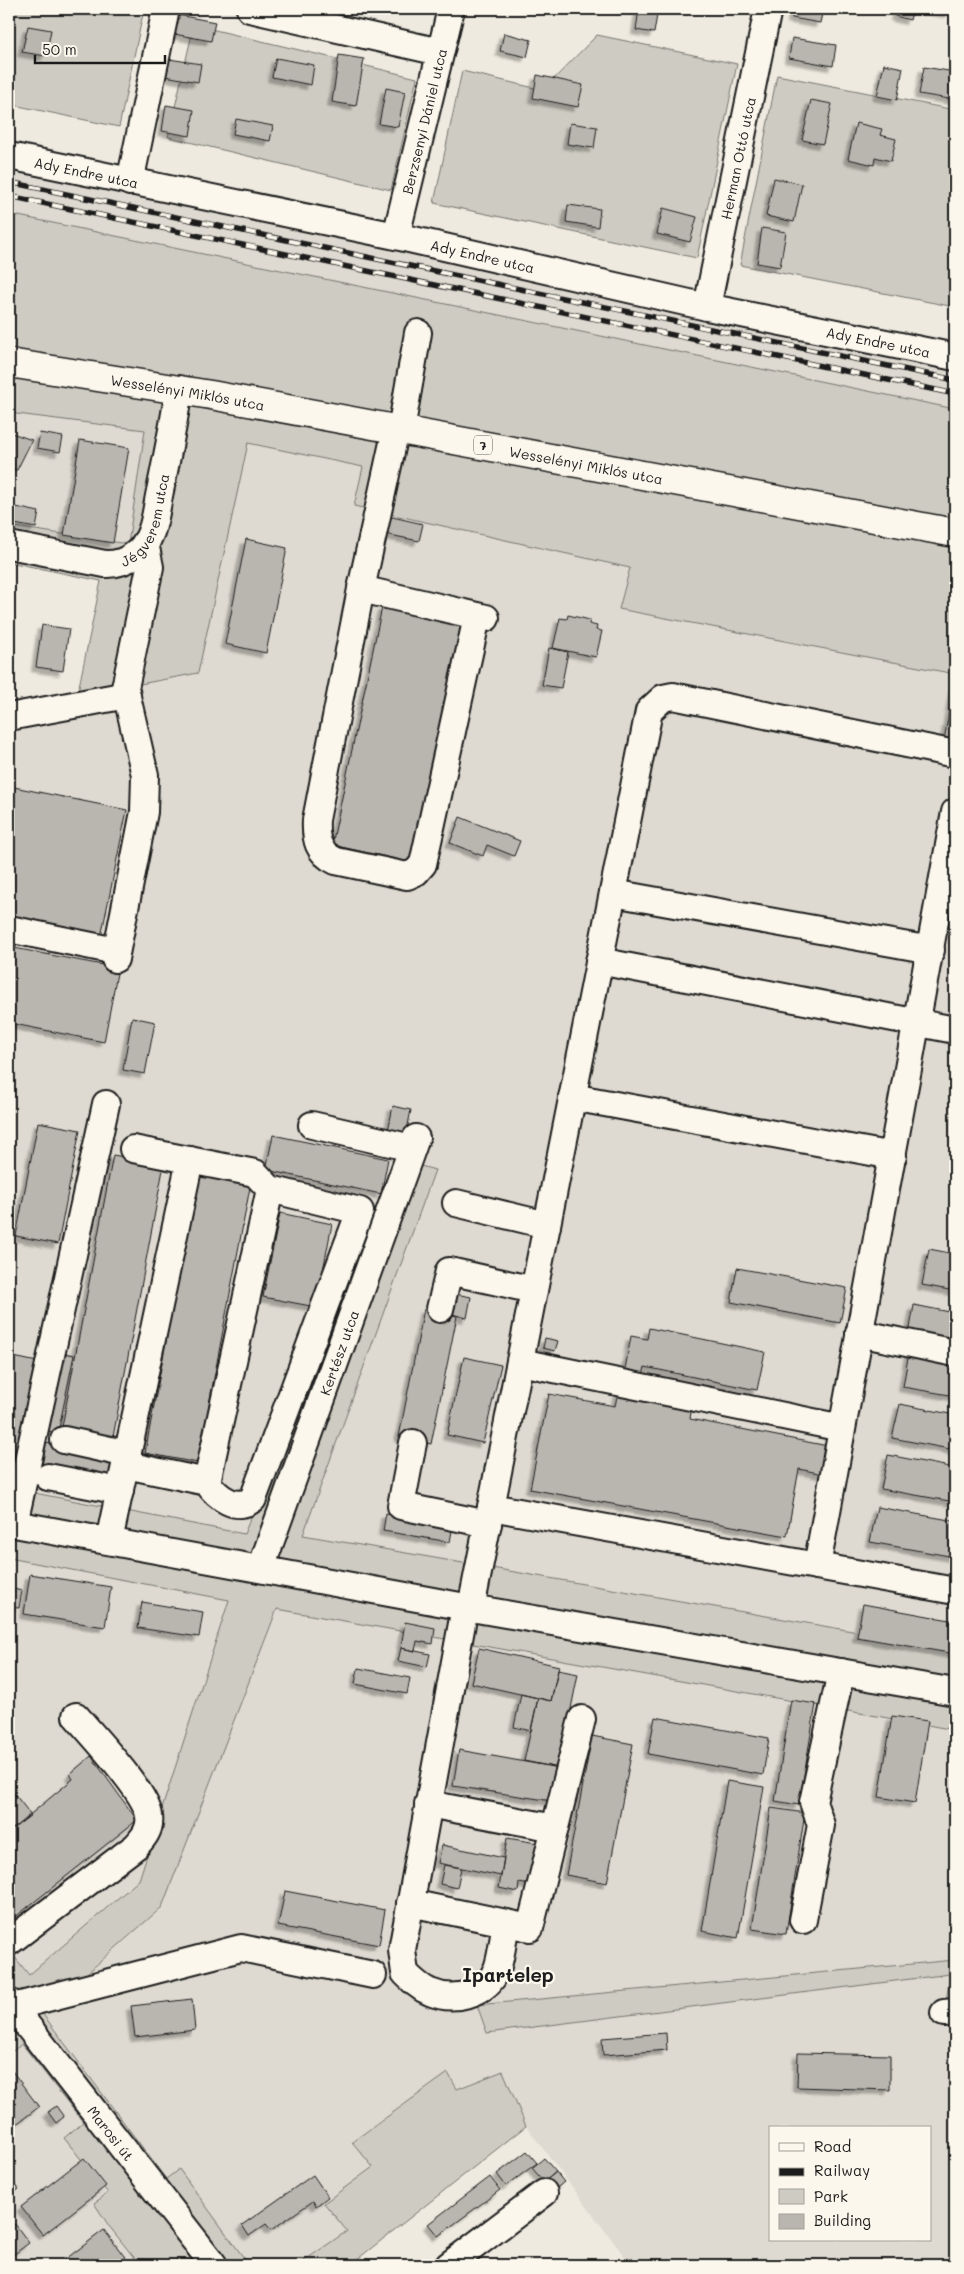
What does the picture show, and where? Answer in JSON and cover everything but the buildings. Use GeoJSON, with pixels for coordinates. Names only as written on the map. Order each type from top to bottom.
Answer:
{"type":"FeatureCollection","features":[{"type":"Feature","properties":{"kind":"main road","name":"Wesselényi Miklós utca"},"geometry":{"type":"LineString","coordinates":[[9,363],[178,389],[955,533]]}},
{"type":"Feature","properties":{"kind":"street"},"geometry":{"type":"LineString","coordinates":[[130,182],[166,9]]}},
{"type":"Feature","properties":{"kind":"street"},"geometry":{"type":"LineString","coordinates":[[250,9],[440,52]]}},
{"type":"Feature","properties":{"kind":"street","name":"Berzsenyi Dániel utca"},"geometry":{"type":"LineString","coordinates":[[396,236],[450,9]]}},
{"type":"Feature","properties":{"kind":"street","name":"Herman Ottó utca"},"geometry":{"type":"LineString","coordinates":[[708,306],[768,9]]}},
{"type":"Feature","properties":{"kind":"street","name":"Ady Endre utca"},"geometry":{"type":"LineString","coordinates":[[9,156],[396,236],[708,306],[955,357]]}},
{"type":"Feature","properties":{"kind":"street"},"geometry":{"type":"LineString","coordinates":[[364,577],[481,618],[423,864],[416,872],[407,876],[336,862],[328,858],[317,841],[316,820],[364,577],[399,430],[418,333]]}},
{"type":"Feature","properties":{"kind":"street","name":"Jégverem utca"},"geometry":{"type":"LineString","coordinates":[[9,545],[117,564],[126,562],[145,543],[151,532],[175,418],[178,389]]}},
{"type":"Feature","properties":{"kind":"street"},"geometry":{"type":"LineString","coordinates":[[9,929],[116,955],[144,812],[145,775],[125,688],[150,567],[145,543]]}},
{"type":"Feature","properties":{"kind":"street"},"geometry":{"type":"LineString","coordinates":[[303,798],[348,587],[364,577]]}},
{"type":"Feature","properties":{"kind":"street"},"geometry":{"type":"LineString","coordinates":[[9,717],[127,695]]}},
{"type":"Feature","properties":{"kind":"street"},"geometry":{"type":"LineString","coordinates":[[506,1923],[497,1969],[478,1991],[457,1996],[430,1992],[405,1973],[402,1950],[428,1804],[468,1607],[490,1516],[649,711],[663,698],[673,696],[955,754]]}},
{"type":"Feature","properties":{"kind":"street"},"geometry":{"type":"LineString","coordinates":[[817,1566],[955,812]]}},
{"type":"Feature","properties":{"kind":"street"},"geometry":{"type":"LineString","coordinates":[[612,893],[931,950]]}},
{"type":"Feature","properties":{"kind":"street"},"geometry":{"type":"LineString","coordinates":[[599,961],[955,1030]]}},
{"type":"Feature","properties":{"kind":"street"},"geometry":{"type":"LineString","coordinates":[[572,1097],[893,1156]]}},
{"type":"Feature","properties":{"kind":"street"},"geometry":{"type":"LineString","coordinates":[[106,1104],[11,1524],[468,1607],[955,1692]]}},
{"type":"Feature","properties":{"kind":"street","name":"Kertész utca"},"geometry":{"type":"LineString","coordinates":[[261,1568],[414,1143],[312,1126]]}},
{"type":"Feature","properties":{"kind":"street"},"geometry":{"type":"LineString","coordinates":[[64,1440],[207,1482],[214,1492],[232,1504],[242,1505],[253,1499],[360,1211],[270,1189],[255,1173],[133,1149]]}},
{"type":"Feature","properties":{"kind":"street"},"geometry":{"type":"LineString","coordinates":[[109,1541],[190,1160]]}},
{"type":"Feature","properties":{"kind":"street"},"geometry":{"type":"LineString","coordinates":[[207,1482],[270,1189]]}},
{"type":"Feature","properties":{"kind":"street"},"geometry":{"type":"LineString","coordinates":[[456,1203],[547,1225]]}},
{"type":"Feature","properties":{"kind":"street"},"geometry":{"type":"LineString","coordinates":[[440,1309],[449,1271],[534,1290]]}},
{"type":"Feature","properties":{"kind":"street"},"geometry":{"type":"LineString","coordinates":[[860,1333],[955,1353]]}},
{"type":"Feature","properties":{"kind":"street"},"geometry":{"type":"LineString","coordinates":[[520,1362],[842,1428]]}},
{"type":"Feature","properties":{"kind":"street"},"geometry":{"type":"LineString","coordinates":[[413,1443],[401,1506],[490,1516],[817,1566],[955,1591]]}},
{"type":"Feature","properties":{"kind":"street"},"geometry":{"type":"LineString","coordinates":[[48,1477],[120,1491]]}},
{"type":"Feature","properties":{"kind":"street"},"geometry":{"type":"LineString","coordinates":[[803,1920],[821,1825],[813,1802],[840,1672]]}},
{"type":"Feature","properties":{"kind":"street"},"geometry":{"type":"LineString","coordinates":[[9,1942],[136,1846],[147,1833],[150,1816],[143,1797],[76,1716]]}},
{"type":"Feature","properties":{"kind":"street"},"geometry":{"type":"LineString","coordinates":[[410,1903],[530,1928],[582,1719]]}},
{"type":"Feature","properties":{"kind":"street"},"geometry":{"type":"LineString","coordinates":[[428,1804],[555,1828]]}},
{"type":"Feature","properties":{"kind":"street"},"geometry":{"type":"LineString","coordinates":[[14,2016],[241,1948],[373,1975]]}},
{"type":"Feature","properties":{"kind":"street","name":"Marosi út"},"geometry":{"type":"LineString","coordinates":[[14,2016],[214,2265]]}},
{"type":"Feature","properties":{"kind":"street"},"geometry":{"type":"LineString","coordinates":[[449,2265],[544,2193]]}},
{"type":"Feature","properties":{"kind":"shaded area"},"geometry":{"type":"Polygon","coordinates":[[[9,161],[714,320],[955,370],[955,409],[9,214],[9,161]]]}},
{"type":"Feature","properties":{"kind":"shaded area"},"geometry":{"type":"Polygon","coordinates":[[[9,413],[146,430],[128,544],[9,526],[9,413]]]}},
{"type":"Feature","properties":{"kind":"shaded area"},"geometry":{"type":"Polygon","coordinates":[[[247,443],[363,467],[355,506],[630,568],[619,609],[955,674],[955,1649],[303,1535],[435,1171],[399,1160],[244,1534],[9,1488],[9,708],[198,673],[247,443]]]}},
{"type":"Feature","properties":{"kind":"shaded area"},"geometry":{"type":"Polygon","coordinates":[[[9,1558],[230,1600],[139,1880],[29,1976],[9,1950],[9,1558]]]}},
{"type":"Feature","properties":{"kind":"shaded area"},"geometry":{"type":"Polygon","coordinates":[[[277,1609],[955,1730],[955,1960],[477,2005],[487,2033],[951,1974],[943,2023],[955,2023],[955,2265],[631,2265],[526,2126],[502,2071],[456,2089],[448,2073],[352,2142],[373,2167],[347,2231],[298,2265],[249,2265],[179,2170],[166,2179],[42,2013],[162,1907],[277,1609]]]}},
{"type":"Feature","properties":{"kind":"shaded area"},"geometry":{"type":"Polygon","coordinates":[[[22,2044],[83,2123],[65,2138],[108,2193],[95,2204],[109,2226],[140,2265],[9,2265],[9,2054],[22,2044]]]}},
{"type":"Feature","properties":{"kind":"green space"},"geometry":{"type":"Polygon","coordinates":[[[9,9],[144,9],[119,127],[9,104],[9,9]]]}},
{"type":"Feature","properties":{"kind":"green space"},"geometry":{"type":"Polygon","coordinates":[[[194,25],[417,78],[391,190],[168,137],[194,25]]]}},
{"type":"Feature","properties":{"kind":"green space"},"geometry":{"type":"Polygon","coordinates":[[[597,35],[737,64],[697,258],[434,203],[462,71],[543,90],[597,35]]]}},
{"type":"Feature","properties":{"kind":"green space"},"geometry":{"type":"Polygon","coordinates":[[[777,75],[955,110],[955,307],[740,265],[777,75]]]}},
{"type":"Feature","properties":{"kind":"green space"},"geometry":{"type":"Polygon","coordinates":[[[9,214],[955,409],[955,674],[619,609],[630,568],[354,506],[363,467],[248,443],[198,673],[77,696],[101,581],[9,562],[9,526],[128,544],[145,430],[9,413],[9,214]]]}},
{"type":"Feature","properties":{"kind":"green space"},"geometry":{"type":"Polygon","coordinates":[[[399,1160],[435,1170],[303,1535],[955,1649],[955,1730],[277,1609],[162,1907],[42,2013],[166,2179],[179,2169],[249,2265],[140,2265],[109,2226],[94,2203],[108,2193],[64,2138],[83,2122],[22,2044],[9,2054],[9,1950],[29,1975],[139,1880],[229,1600],[9,1558],[9,1488],[244,1534],[399,1160]]]}},
{"type":"Feature","properties":{"kind":"green space"},"geometry":{"type":"Polygon","coordinates":[[[955,1960],[955,2023],[943,2024],[950,1974],[487,2033],[477,2005],[955,1960]]]}},
{"type":"Feature","properties":{"kind":"green space"},"geometry":{"type":"Polygon","coordinates":[[[503,2071],[526,2126],[350,2265],[298,2265],[347,2231],[324,2203],[373,2167],[352,2142],[448,2073],[457,2089],[503,2071]]]}},
{"type":"Feature","properties":{"kind":"railway"},"geometry":{"type":"LineString","coordinates":[[9,182],[955,380]]}},
{"type":"Feature","properties":{"kind":"railway"},"geometry":{"type":"LineString","coordinates":[[9,196],[955,394]]}},
{"type":"Feature","properties":{"kind":"district","name":"Ipartelep"},"geometry":{"type":"Point","coordinates":[508,1974]}}]}
